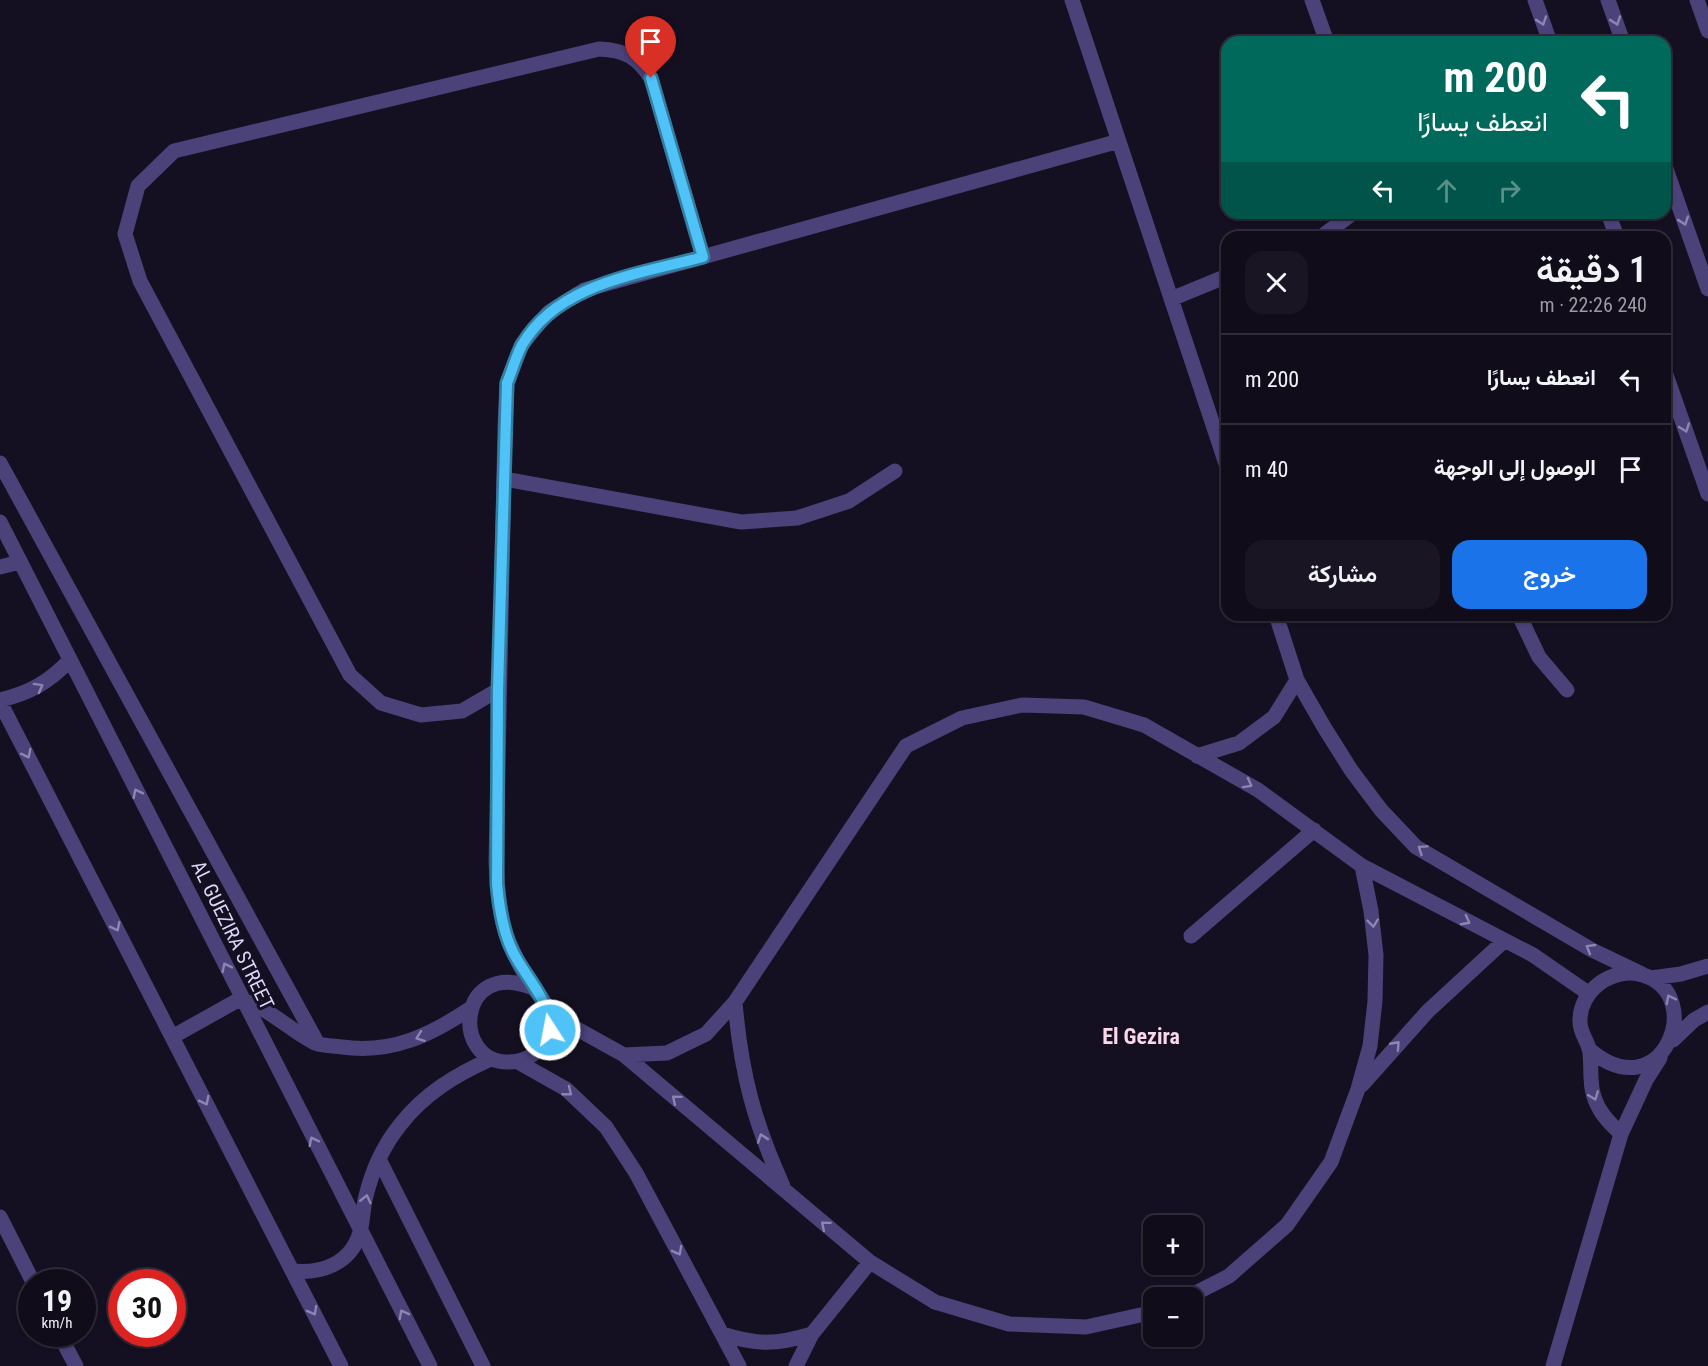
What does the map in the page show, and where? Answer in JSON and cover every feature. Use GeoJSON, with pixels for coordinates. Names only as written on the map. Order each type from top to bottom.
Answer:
{"type":"FeatureCollection","features":[{"type":"Feature","properties":{"kind":"street"},"geometry":{"type":"LineString","coordinates":[[1072,0],[1221,449]]}},
{"type":"Feature","properties":{"kind":"street"},"geometry":{"type":"LineString","coordinates":[[1311,0],[1326,36]]}},
{"type":"Feature","properties":{"kind":"street"},"geometry":{"type":"LineString","coordinates":[[1535,0],[1548,36]]}},
{"type":"Feature","properties":{"kind":"street"},"geometry":{"type":"LineString","coordinates":[[1608,0],[1621,36]]}},
{"type":"Feature","properties":{"kind":"street"},"geometry":{"type":"LineString","coordinates":[[1697,0],[1708,31]]}},
{"type":"Feature","properties":{"kind":"street"},"geometry":{"type":"LineString","coordinates":[[498,690],[462,711],[421,715],[381,703],[350,675],[140,281],[125,234],[138,186],[174,151],[599,49],[620,50],[639,60],[651,78],[703,257]]}},
{"type":"Feature","properties":{"kind":"street"},"geometry":{"type":"LineString","coordinates":[[471,1008],[469,1028],[477,1046],[491,1059],[518,1062],[533,1055],[543,1044],[550,1030],[550,1014],[544,1000],[533,988],[511,949],[499,907],[496,862],[498,690],[507,383],[522,345],[549,312],[584,290],[1119,141]]}},
{"type":"Feature","properties":{"kind":"street"},"geometry":{"type":"LineString","coordinates":[[1671,183],[1708,289]]}},
{"type":"Feature","properties":{"kind":"street"},"geometry":{"type":"LineString","coordinates":[[1329,231],[1345,219]]}},
{"type":"Feature","properties":{"kind":"street"},"geometry":{"type":"LineString","coordinates":[[1171,299],[1221,278]]}},
{"type":"Feature","properties":{"kind":"street"},"geometry":{"type":"LineString","coordinates":[[1671,389],[1708,494]]}},
{"type":"Feature","properties":{"kind":"street"},"geometry":{"type":"LineString","coordinates":[[0,463],[318,1044]]}},
{"type":"Feature","properties":{"kind":"street"},"geometry":{"type":"LineString","coordinates":[[504,478],[741,522],[797,518],[849,501],[895,471]]}},
{"type":"Feature","properties":{"kind":"street","name":"AL GUEZIRA STREET"},"geometry":{"type":"LineString","coordinates":[[0,522],[240,999],[430,1366]]}},
{"type":"Feature","properties":{"kind":"street"},"geometry":{"type":"LineString","coordinates":[[0,567],[20,562]]}},
{"type":"Feature","properties":{"kind":"street"},"geometry":{"type":"LineString","coordinates":[[1278,621],[1297,680],[1351,770],[1382,810],[1416,847],[1592,950],[1646,976],[1665,990],[1674,1006],[1676,1024],[1667,1048],[1646,1080],[1621,1134],[1554,1366]]}},
{"type":"Feature","properties":{"kind":"street"},"geometry":{"type":"LineString","coordinates":[[1522,621],[1539,657],[1567,690]]}},
{"type":"Feature","properties":{"kind":"street"},"geometry":{"type":"LineString","coordinates":[[70,660],[51,680],[26,694],[0,701],[341,1366]]}},
{"type":"Feature","properties":{"kind":"street"},"geometry":{"type":"LineString","coordinates":[[1197,756],[1239,743],[1274,717],[1297,680]]}},
{"type":"Feature","properties":{"kind":"street"},"geometry":{"type":"LineString","coordinates":[[624,1055],[667,1053],[706,1034],[735,1002],[906,746],[962,718],[1022,705],[1084,707],[1144,725],[1258,790],[1362,866],[1552,967],[1588,993]]}},
{"type":"Feature","properties":{"kind":"street"},"geometry":{"type":"LineString","coordinates":[[1191,936],[1314,830]]}},
{"type":"Feature","properties":{"kind":"street"},"geometry":{"type":"LineString","coordinates":[[1203,1289],[1229,1276],[1287,1225],[1331,1162],[1358,1089],[1370,1046],[1375,1001],[1372,922],[1362,866]]}},
{"type":"Feature","properties":{"kind":"street"},"geometry":{"type":"LineString","coordinates":[[1358,1089],[1428,1011],[1504,941]]}},
{"type":"Feature","properties":{"kind":"street"},"geometry":{"type":"LineString","coordinates":[[1621,1134],[1600,1111],[1589,1082],[1590,1050],[1580,1022],[1582,1007],[1588,993],[1603,980],[1622,973],[1646,976],[1682,974],[1708,966]]}},
{"type":"Feature","properties":{"kind":"street"},"geometry":{"type":"LineString","coordinates":[[172,1037],[240,999],[261,1007],[279,1022],[318,1044],[358,1049],[399,1045],[437,1031],[471,1008],[481,993],[497,983],[516,981],[533,988]]}},
{"type":"Feature","properties":{"kind":"street"},"geometry":{"type":"LineString","coordinates":[[735,1002],[739,1052],[749,1100],[765,1146],[786,1191]]}},
{"type":"Feature","properties":{"kind":"street"},"geometry":{"type":"LineString","coordinates":[[1590,1050],[1605,1063],[1625,1069],[1645,1066],[1667,1048],[1694,1020],[1708,1012]]}},
{"type":"Feature","properties":{"kind":"street"},"geometry":{"type":"LineString","coordinates":[[550,1014],[624,1055],[870,1263],[935,1302],[1009,1324],[1086,1327],[1143,1314]]}},
{"type":"Feature","properties":{"kind":"street"},"geometry":{"type":"LineString","coordinates":[[292,1271],[313,1273],[334,1267],[350,1253],[360,1234],[366,1196],[379,1159],[399,1126],[425,1097],[456,1075],[491,1059]]}},
{"type":"Feature","properties":{"kind":"street"},"geometry":{"type":"LineString","coordinates":[[518,1062],[566,1089],[606,1127],[636,1173],[738,1366]]}},
{"type":"Feature","properties":{"kind":"street"},"geometry":{"type":"LineString","coordinates":[[379,1159],[483,1366]]}},
{"type":"Feature","properties":{"kind":"street"},"geometry":{"type":"LineString","coordinates":[[0,1217],[26,1269]]}},
{"type":"Feature","properties":{"kind":"street"},"geometry":{"type":"LineString","coordinates":[[796,1366],[812,1334],[870,1263]]}},
{"type":"Feature","properties":{"kind":"street"},"geometry":{"type":"LineString","coordinates":[[722,1334],[751,1343],[782,1343],[812,1334]]}},
{"type":"Feature","properties":{"kind":"street"},"geometry":{"type":"LineString","coordinates":[[66,1347],[76,1366]]}},
{"type":"Feature","properties":{"kind":"district","name":"El Gezira"},"geometry":{"type":"Point","coordinates":[1141,1036]}},
{"type":"Feature","properties":{"kind":"route"},"geometry":{"type":"LineString","coordinates":[[550,1030],[550,1014],[544,1000],[533,988],[511,949],[499,907],[497,884],[498,690],[507,383],[522,345],[549,312],[584,290],[703,257],[651,78]]}}]}
